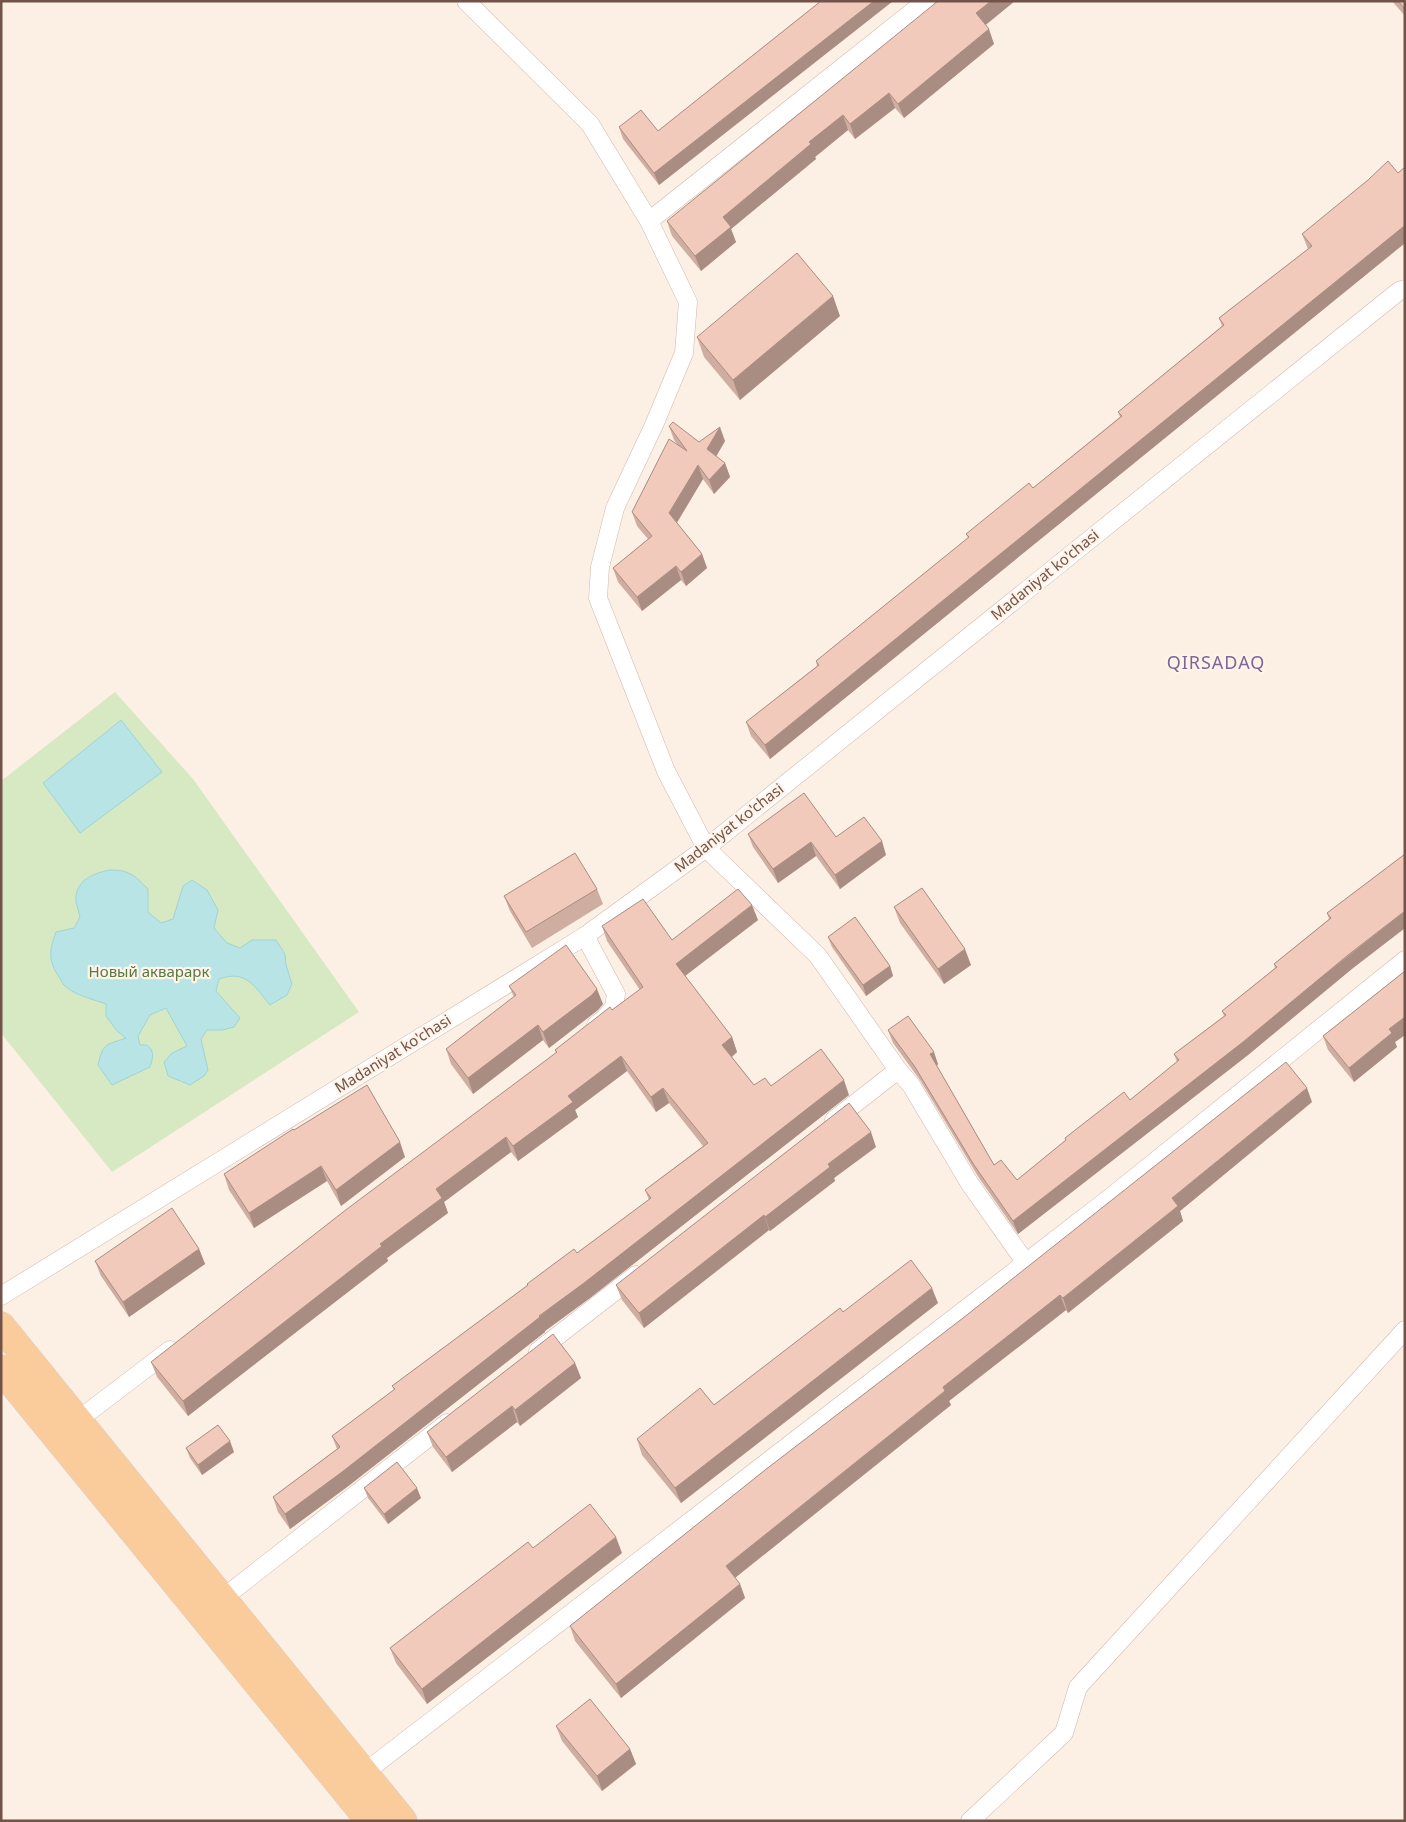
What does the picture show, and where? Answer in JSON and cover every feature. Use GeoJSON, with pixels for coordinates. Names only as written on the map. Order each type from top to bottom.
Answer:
{"type":"FeatureCollection","features":[{"type":"Feature","properties":{"kind":"main road"},"geometry":{"type":"LineString","coordinates":[[1,1326],[402,1821]]}},
{"type":"Feature","properties":{"kind":"main road"},"geometry":{"type":"LineString","coordinates":[[1,1369],[370,1821]]}},
{"type":"Feature","properties":{"kind":"street"},"geometry":{"type":"LineString","coordinates":[[466,1],[590,124],[650,221],[688,302],[684,353],[654,425],[615,508],[600,567],[598,598],[666,772],[706,848],[818,956],[898,1070],[912,1085],[970,1184],[1026,1263]]}},
{"type":"Feature","properties":{"kind":"street"},"geometry":{"type":"LineString","coordinates":[[650,221],[926,1]]}},
{"type":"Feature","properties":{"kind":"street","name":"Madaniyat ko'chasi"},"geometry":{"type":"LineString","coordinates":[[1,1296],[585,936],[706,848],[1403,288]]}},
{"type":"Feature","properties":{"kind":"street"},"geometry":{"type":"LineString","coordinates":[[581,1036],[605,1018],[614,1007],[616,994],[585,936]]}},
{"type":"Feature","properties":{"kind":"street"},"geometry":{"type":"LineString","coordinates":[[364,1772],[1111,1197],[1405,960]]}},
{"type":"Feature","properties":{"kind":"street"},"geometry":{"type":"LineString","coordinates":[[820,1131],[898,1070]]}},
{"type":"Feature","properties":{"kind":"street"},"geometry":{"type":"LineString","coordinates":[[522,1364],[647,1266]]}},
{"type":"Feature","properties":{"kind":"street"},"geometry":{"type":"LineString","coordinates":[[970,1821],[1064,1733],[1078,1688],[1146,1610],[1405,1330]]}},
{"type":"Feature","properties":{"kind":"street"},"geometry":{"type":"LineString","coordinates":[[78,1420],[179,1343]]}},
{"type":"Feature","properties":{"kind":"street"},"geometry":{"type":"LineString","coordinates":[[223,1598],[459,1413]]}},
{"type":"Feature","properties":{"kind":"green space","name":"Новый акварарк"},"geometry":{"type":"Polygon","coordinates":[[[115,692],[193,779],[359,1012],[112,1172],[1,1033],[1,781],[115,692]]]}},
{"type":"Feature","properties":{"kind":"water"},"geometry":{"type":"Polygon","coordinates":[[[121,720],[162,772],[80,833],[43,783],[121,720]]]}},
{"type":"Feature","properties":{"kind":"water"},"geometry":{"type":"Polygon","coordinates":[[[110,870],[131,874],[148,889],[148,912],[161,923],[173,919],[183,886],[192,880],[207,890],[218,910],[214,928],[227,943],[240,948],[252,940],[276,940],[285,954],[286,965],[292,984],[287,995],[270,1005],[254,986],[243,978],[236,976],[219,979],[216,991],[240,1018],[234,1027],[222,1030],[207,1030],[201,1039],[208,1070],[204,1076],[190,1085],[168,1076],[164,1062],[172,1053],[187,1046],[166,1008],[150,1015],[138,1036],[140,1045],[147,1045],[152,1052],[150,1067],[112,1085],[98,1065],[100,1058],[104,1048],[126,1038],[117,1031],[106,1016],[106,1004],[70,990],[63,984],[53,966],[51,950],[56,932],[74,928],[80,917],[76,895],[81,883],[97,873],[110,870]]]}},
{"type":"Feature","properties":{"kind":"building"},"geometry":{"type":"Polygon","coordinates":[[[821,1],[874,1],[654,173],[619,127],[641,110],[658,131],[821,1]]]}},
{"type":"Feature","properties":{"kind":"building"},"geometry":{"type":"Polygon","coordinates":[[[938,1],[991,1],[976,13],[989,29],[898,104],[889,93],[850,124],[843,115],[723,217],[731,227],[695,256],[667,221],[938,1]]]}},
{"type":"Feature","properties":{"kind":"building"},"geometry":{"type":"Polygon","coordinates":[[[1398,1],[1405,1],[1405,9],[1398,1]]]}},
{"type":"Feature","properties":{"kind":"building"},"geometry":{"type":"Polygon","coordinates":[[[1388,161],[1398,173],[1405,167],[1405,225],[1403,227],[765,745],[746,722],[819,665],[816,661],[969,537],[966,534],[1029,483],[1033,488],[1122,416],[1118,412],[1224,325],[1219,318],[1312,246],[1302,234],[1368,180],[1388,161]]]}},
{"type":"Feature","properties":{"kind":"building"},"geometry":{"type":"Polygon","coordinates":[[[797,253],[833,296],[733,380],[697,337],[797,253]]]}},
{"type":"Feature","properties":{"kind":"building"},"geometry":{"type":"Polygon","coordinates":[[[673,422],[699,442],[720,427],[707,449],[725,463],[709,480],[698,465],[669,513],[702,554],[681,572],[676,566],[637,597],[613,568],[652,536],[632,512],[669,439],[687,451],[669,426],[673,422]]]}},
{"type":"Feature","properties":{"kind":"building"},"geometry":{"type":"Polygon","coordinates":[[[804,793],[836,837],[864,817],[882,841],[835,875],[811,842],[773,869],[748,834],[804,793]]]}},
{"type":"Feature","properties":{"kind":"building"},"geometry":{"type":"Polygon","coordinates":[[[575,853],[597,889],[526,932],[504,896],[575,853]]]}},
{"type":"Feature","properties":{"kind":"building"},"geometry":{"type":"Polygon","coordinates":[[[1405,854],[1405,911],[1348,955],[1243,1042],[1013,1221],[974,1165],[915,1067],[888,1030],[908,1016],[934,1052],[930,1054],[994,1165],[1001,1160],[1017,1180],[1066,1140],[1065,1138],[1124,1092],[1130,1100],[1179,1060],[1174,1054],[1226,1015],[1222,1011],[1277,967],[1274,964],[1331,918],[1327,913],[1405,854]]]}},
{"type":"Feature","properties":{"kind":"building"},"geometry":{"type":"Polygon","coordinates":[[[922,888],[965,949],[938,969],[894,907],[922,888]]]}},
{"type":"Feature","properties":{"kind":"building"},"geometry":{"type":"Polygon","coordinates":[[[738,889],[752,905],[676,964],[732,1037],[722,1045],[754,1085],[765,1078],[771,1086],[821,1049],[844,1080],[539,1316],[342,1472],[285,1514],[273,1497],[340,1447],[332,1436],[395,1389],[392,1386],[527,1284],[574,1249],[577,1253],[651,1198],[645,1190],[708,1143],[663,1088],[651,1097],[621,1056],[568,1096],[573,1102],[513,1146],[506,1137],[436,1189],[442,1198],[380,1244],[382,1246],[183,1401],[151,1362],[347,1209],[557,1052],[555,1050],[610,1007],[612,1010],[643,987],[602,926],[643,899],[672,940],[738,889]]]}},
{"type":"Feature","properties":{"kind":"building"},"geometry":{"type":"Polygon","coordinates":[[[855,917],[890,966],[863,985],[828,937],[855,917]]]}},
{"type":"Feature","properties":{"kind":"building"},"geometry":{"type":"Polygon","coordinates":[[[566,945],[597,989],[592,995],[543,1032],[538,1025],[468,1078],[446,1049],[516,995],[509,986],[566,945]]]}},
{"type":"Feature","properties":{"kind":"building"},"geometry":{"type":"Polygon","coordinates":[[[1405,971],[1405,1017],[1389,1029],[1392,1033],[1349,1068],[1323,1036],[1405,971]]]}},
{"type":"Feature","properties":{"kind":"building"},"geometry":{"type":"Polygon","coordinates":[[[1286,1062],[1307,1088],[1172,1198],[1178,1206],[1063,1298],[1060,1295],[943,1387],[945,1391],[726,1566],[740,1584],[616,1684],[570,1626],[765,1470],[963,1318],[1286,1062]]]}},
{"type":"Feature","properties":{"kind":"building"},"geometry":{"type":"Polygon","coordinates":[[[367,1085],[400,1142],[336,1190],[321,1166],[249,1213],[224,1174],[293,1129],[367,1085]]]}},
{"type":"Feature","properties":{"kind":"building"},"geometry":{"type":"Polygon","coordinates":[[[849,1103],[871,1132],[828,1164],[830,1167],[765,1217],[764,1215],[639,1313],[616,1285],[849,1103]]]}},
{"type":"Feature","properties":{"kind":"building"},"geometry":{"type":"Polygon","coordinates":[[[172,1208],[199,1249],[123,1302],[95,1261],[172,1208]]]}},
{"type":"Feature","properties":{"kind":"building"},"geometry":{"type":"Polygon","coordinates":[[[911,1260],[932,1288],[675,1488],[637,1439],[700,1388],[714,1405],[840,1308],[843,1312],[911,1260]]]}},
{"type":"Feature","properties":{"kind":"building"},"geometry":{"type":"Polygon","coordinates":[[[553,1334],[575,1363],[515,1410],[512,1406],[446,1457],[427,1432],[553,1334]]]}},
{"type":"Feature","properties":{"kind":"building"},"geometry":{"type":"Polygon","coordinates":[[[218,1425],[230,1441],[198,1465],[186,1448],[218,1425]]]}},
{"type":"Feature","properties":{"kind":"building"},"geometry":{"type":"Polygon","coordinates":[[[397,1462],[417,1488],[384,1514],[364,1488],[397,1462]]]}},
{"type":"Feature","properties":{"kind":"building"},"geometry":{"type":"Polygon","coordinates":[[[590,1504],[616,1537],[422,1689],[390,1648],[528,1542],[533,1548],[590,1504]]]}},
{"type":"Feature","properties":{"kind":"building"},"geometry":{"type":"Polygon","coordinates":[[[590,1699],[630,1749],[597,1776],[556,1726],[590,1699]]]}},
{"type":"Feature","properties":{"kind":"district","name":"QIRSADAQ"},"geometry":{"type":"Point","coordinates":[1216,663]}}]}
